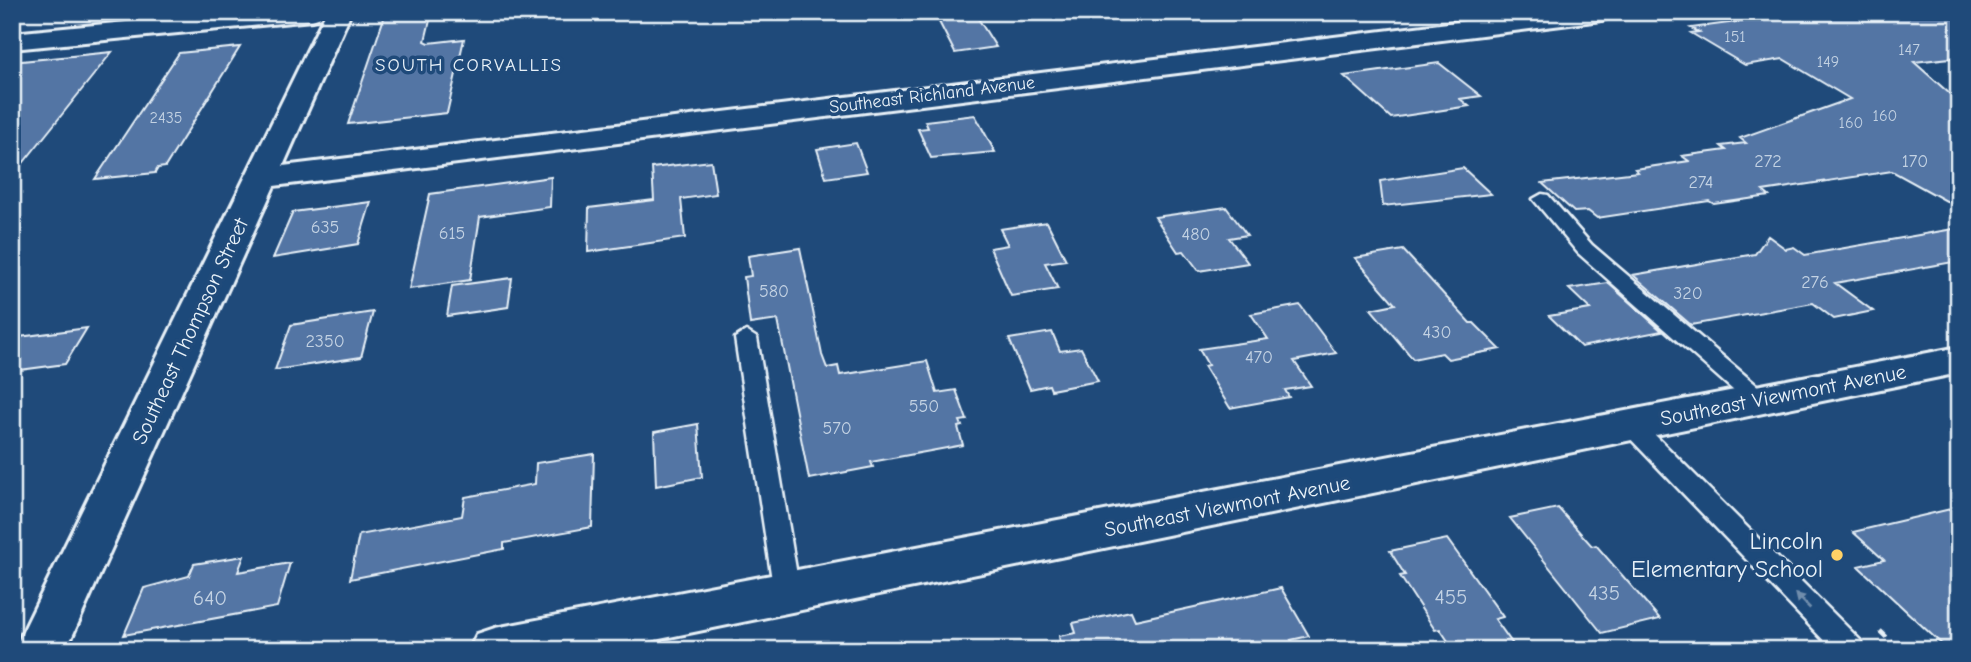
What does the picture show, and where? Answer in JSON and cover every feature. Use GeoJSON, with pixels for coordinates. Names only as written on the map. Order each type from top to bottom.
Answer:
{"type":"FeatureCollection","features":[{"type":"Feature","properties":{"kind":"street"},"geometry":{"type":"LineString","coordinates":[[12,41],[312,12]]}},
{"type":"Feature","properties":{"kind":"street","name":"Southeast Thompson Street"},"geometry":{"type":"LineString","coordinates":[[40,650],[339,12]]}},
{"type":"Feature","properties":{"kind":"street","name":"Southeast Richland Avenue"},"geometry":{"type":"LineString","coordinates":[[261,178],[1602,12]]}},
{"type":"Feature","properties":{"kind":"street","name":"Southeast Viewmont Avenue"},"geometry":{"type":"LineString","coordinates":[[495,650],[1959,360]]}},
{"type":"Feature","properties":{"kind":"lane"},"geometry":{"type":"LineString","coordinates":[[1542,199],[1585,249],[1759,400]]}},
{"type":"Feature","properties":{"kind":"lane"},"geometry":{"type":"LineString","coordinates":[[746,338],[788,593]]}},
{"type":"Feature","properties":{"kind":"lane"},"geometry":{"type":"LineString","coordinates":[[1631,425],[1851,650]]}},
{"type":"Feature","properties":{"kind":"building"},"geometry":{"type":"Polygon","coordinates":[[[386,12],[432,12],[425,41],[429,43],[464,39],[447,113],[348,124],[386,12]]]}},
{"type":"Feature","properties":{"kind":"building"},"geometry":{"type":"Polygon","coordinates":[[[974,12],[996,47],[955,53],[936,16],[974,12]]]}},
{"type":"Feature","properties":{"kind":"building"},"geometry":{"type":"Polygon","coordinates":[[[1813,12],[1959,12],[1959,57],[1914,62],[1959,102],[1959,208],[1892,171],[1763,191],[1769,196],[1714,204],[1709,201],[1597,218],[1588,211],[1574,212],[1542,183],[1638,172],[1635,169],[1689,161],[1682,156],[1726,150],[1721,146],[1746,143],[1740,138],[1850,99],[1783,59],[1745,65],[1691,33],[1699,32],[1691,28],[1813,12]]]}},
{"type":"Feature","properties":{"kind":"building"},"geometry":{"type":"Polygon","coordinates":[[[240,47],[165,167],[158,168],[155,173],[95,179],[179,53],[240,47]]]}},
{"type":"Feature","properties":{"kind":"building"},"geometry":{"type":"Polygon","coordinates":[[[112,52],[12,177],[12,62],[112,52]]]}},
{"type":"Feature","properties":{"kind":"building"},"geometry":{"type":"Polygon","coordinates":[[[1439,63],[1481,96],[1460,99],[1469,106],[1391,118],[1344,76],[1439,63]]]}},
{"type":"Feature","properties":{"kind":"building"},"geometry":{"type":"Polygon","coordinates":[[[975,115],[995,152],[931,158],[918,129],[928,128],[925,121],[975,115]]]}},
{"type":"Feature","properties":{"kind":"building"},"geometry":{"type":"Polygon","coordinates":[[[856,143],[867,172],[826,178],[817,149],[856,143]]]}},
{"type":"Feature","properties":{"kind":"building"},"geometry":{"type":"Polygon","coordinates":[[[711,161],[716,194],[681,199],[685,238],[588,252],[589,208],[654,200],[652,168],[711,161]]]}},
{"type":"Feature","properties":{"kind":"building"},"geometry":{"type":"Polygon","coordinates":[[[1463,168],[1491,194],[1383,206],[1380,181],[1463,168]]]}},
{"type":"Feature","properties":{"kind":"building"},"geometry":{"type":"Polygon","coordinates":[[[551,177],[550,207],[480,217],[470,280],[409,289],[430,194],[551,177]]]}},
{"type":"Feature","properties":{"kind":"building"},"geometry":{"type":"Polygon","coordinates":[[[371,202],[358,244],[273,258],[293,212],[371,202]]]}},
{"type":"Feature","properties":{"kind":"building"},"geometry":{"type":"Polygon","coordinates":[[[1226,207],[1247,235],[1229,238],[1248,263],[1199,271],[1184,251],[1178,252],[1155,217],[1226,207]]]}},
{"type":"Feature","properties":{"kind":"building"},"geometry":{"type":"Polygon","coordinates":[[[1047,222],[1066,260],[1045,263],[1058,289],[1011,296],[990,248],[1008,245],[1000,229],[1047,222]]]}},
{"type":"Feature","properties":{"kind":"building"},"geometry":{"type":"Polygon","coordinates":[[[1959,228],[1959,261],[1835,283],[1873,311],[1834,319],[1813,303],[1691,325],[1633,275],[1755,254],[1768,236],[1786,249],[1794,247],[1805,255],[1959,228]]]}},
{"type":"Feature","properties":{"kind":"building"},"geometry":{"type":"Polygon","coordinates":[[[800,248],[827,368],[838,366],[840,375],[927,361],[937,393],[956,390],[967,420],[960,421],[962,426],[958,427],[963,445],[871,462],[873,467],[809,479],[778,320],[750,324],[744,277],[751,276],[748,256],[800,248]]]}},
{"type":"Feature","properties":{"kind":"building"},"geometry":{"type":"Polygon","coordinates":[[[1403,250],[1470,323],[1474,323],[1500,349],[1448,359],[1442,353],[1413,359],[1371,309],[1395,304],[1355,258],[1403,250]]]}},
{"type":"Feature","properties":{"kind":"building"},"geometry":{"type":"Polygon","coordinates":[[[512,278],[508,307],[447,316],[452,286],[512,278]]]}},
{"type":"Feature","properties":{"kind":"building"},"geometry":{"type":"Polygon","coordinates":[[[1608,283],[1662,331],[1581,347],[1549,316],[1590,309],[1569,289],[1608,283]]]}},
{"type":"Feature","properties":{"kind":"building"},"geometry":{"type":"Polygon","coordinates":[[[1300,305],[1336,353],[1294,361],[1311,386],[1285,390],[1289,397],[1230,408],[1204,366],[1208,365],[1199,349],[1268,339],[1251,314],[1300,305]]]}},
{"type":"Feature","properties":{"kind":"building"},"geometry":{"type":"Polygon","coordinates":[[[373,312],[361,357],[275,370],[291,325],[373,312]]]}},
{"type":"Feature","properties":{"kind":"building"},"geometry":{"type":"Polygon","coordinates":[[[87,328],[65,364],[12,371],[12,338],[87,328]]]}},
{"type":"Feature","properties":{"kind":"building"},"geometry":{"type":"Polygon","coordinates":[[[1052,332],[1060,351],[1081,348],[1098,381],[1051,390],[1049,385],[1030,389],[1009,339],[1052,332]]]}},
{"type":"Feature","properties":{"kind":"building"},"geometry":{"type":"Polygon","coordinates":[[[698,424],[702,477],[656,486],[654,432],[698,424]]]}},
{"type":"Feature","properties":{"kind":"building"},"geometry":{"type":"Polygon","coordinates":[[[594,454],[592,527],[504,543],[504,549],[350,579],[359,535],[462,516],[465,497],[535,484],[536,463],[594,454]]]}},
{"type":"Feature","properties":{"kind":"building"},"geometry":{"type":"Polygon","coordinates":[[[1959,507],[1959,650],[1948,650],[1858,566],[1884,560],[1853,532],[1959,507]]]}},
{"type":"Feature","properties":{"kind":"building"},"geometry":{"type":"Polygon","coordinates":[[[1558,508],[1592,546],[1596,545],[1660,619],[1602,633],[1510,518],[1558,508]]]}},
{"type":"Feature","properties":{"kind":"building"},"geometry":{"type":"Polygon","coordinates":[[[1447,539],[1503,617],[1495,619],[1517,650],[1454,650],[1440,629],[1435,630],[1400,576],[1405,575],[1390,551],[1447,539]]]}},
{"type":"Feature","properties":{"kind":"building"},"geometry":{"type":"Polygon","coordinates":[[[244,556],[238,572],[290,563],[277,607],[124,635],[144,588],[189,576],[194,564],[244,556]]]}},
{"type":"Feature","properties":{"kind":"building"},"geometry":{"type":"Polygon","coordinates":[[[1281,588],[1309,636],[1291,640],[1294,645],[1273,650],[1061,650],[1059,636],[1076,633],[1073,623],[1131,611],[1135,620],[1281,588]]]}},
{"type":"Feature","properties":{"kind":"place","name":"Lincoln Elementary School"},"geometry":{"type":"Point","coordinates":[1837,555]}},
{"type":"Feature","properties":{"kind":"district","name":"SOUTH CORVALLIS"},"geometry":{"type":"Point","coordinates":[469,65]}}]}
